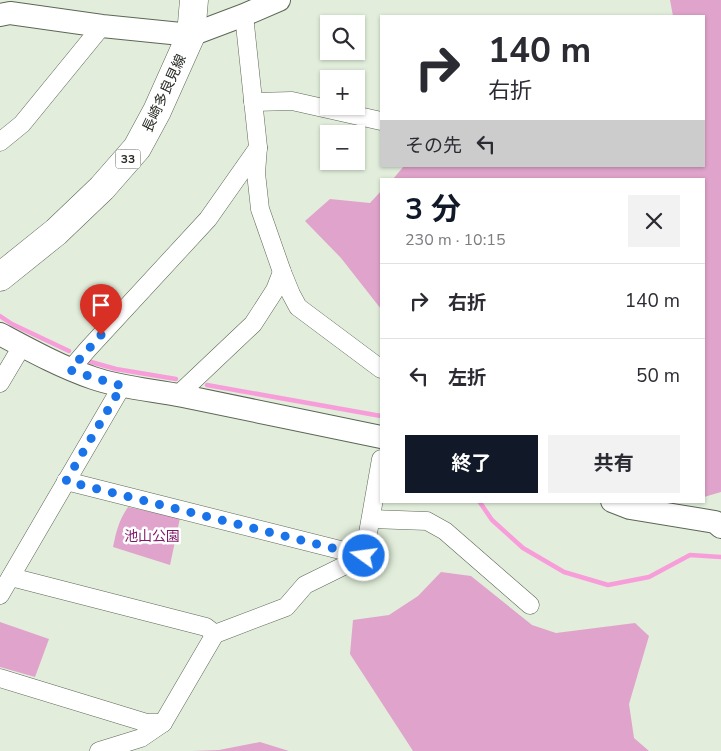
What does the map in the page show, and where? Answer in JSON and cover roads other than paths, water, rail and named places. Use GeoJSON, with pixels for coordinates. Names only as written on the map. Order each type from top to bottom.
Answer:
{"type":"FeatureCollection","features":[{"type":"Feature","properties":{"kind":"main road","name":"長崎多良見線"},"geometry":{"type":"LineString","coordinates":[[0,277],[56,232],[102,188],[137,148],[157,111],[191,35],[194,0]]}},
{"type":"Feature","properties":{"kind":"street"},"geometry":{"type":"LineString","coordinates":[[7,13],[102,26],[191,35],[279,0]]}},
{"type":"Feature","properties":{"kind":"street"},"geometry":{"type":"LineString","coordinates":[[244,15],[258,147],[256,173],[260,209],[282,272],[298,307],[380,368]]}},
{"type":"Feature","properties":{"kind":"street"},"geometry":{"type":"LineString","coordinates":[[0,142],[22,124],[102,26]]}},
{"type":"Feature","properties":{"kind":"street"},"geometry":{"type":"LineString","coordinates":[[253,102],[292,101],[380,121]]}},
{"type":"Feature","properties":{"kind":"street"},"geometry":{"type":"LineString","coordinates":[[70,370],[208,220],[258,147]]}},
{"type":"Feature","properties":{"kind":"street"},"geometry":{"type":"LineString","coordinates":[[178,395],[253,324],[275,290],[282,272]]}},
{"type":"Feature","properties":{"kind":"street"},"geometry":{"type":"LineString","coordinates":[[0,334],[70,370],[122,386],[178,395],[380,437]]}},
{"type":"Feature","properties":{"kind":"street"},"geometry":{"type":"LineString","coordinates":[[0,383],[22,346]]}},
{"type":"Feature","properties":{"kind":"street"},"geometry":{"type":"LineString","coordinates":[[0,595],[122,386]]}},
{"type":"Feature","properties":{"kind":"street"},"geometry":{"type":"LineString","coordinates":[[364,556],[380,465]]}},
{"type":"Feature","properties":{"kind":"street"},"geometry":{"type":"LineString","coordinates":[[66,481],[364,556]]}},
{"type":"Feature","properties":{"kind":"street"},"geometry":{"type":"LineString","coordinates":[[617,503],[630,508],[719,522]]}},
{"type":"Feature","properties":{"kind":"street"},"geometry":{"type":"LineString","coordinates":[[371,520],[427,521],[445,531],[530,605]]}},
{"type":"Feature","properties":{"kind":"street"},"geometry":{"type":"LineString","coordinates":[[99,751],[140,738],[163,723],[215,634],[286,607],[305,585],[364,556]]}},
{"type":"Feature","properties":{"kind":"street"},"geometry":{"type":"LineString","coordinates":[[11,577],[206,627],[215,634]]}},
{"type":"Feature","properties":{"kind":"street"},"geometry":{"type":"LineString","coordinates":[[0,678],[147,723],[163,723]]}},
{"type":"Feature","properties":{"kind":"waterway"},"geometry":{"type":"LineString","coordinates":[[0,316],[12,324],[69,351]]}},
{"type":"Feature","properties":{"kind":"waterway"},"geometry":{"type":"LineString","coordinates":[[91,362],[116,369],[176,379]]}},
{"type":"Feature","properties":{"kind":"waterway"},"geometry":{"type":"LineString","coordinates":[[207,385],[380,416]]}},
{"type":"Feature","properties":{"kind":"waterway"},"geometry":{"type":"LineString","coordinates":[[480,503],[492,520],[523,548],[564,572],[608,585],[649,577],[690,555],[721,557]]}},
{"type":"Feature","properties":{"kind":"park label","name":"池山公園"},"geometry":{"type":"Point","coordinates":[152,536]}}]}
